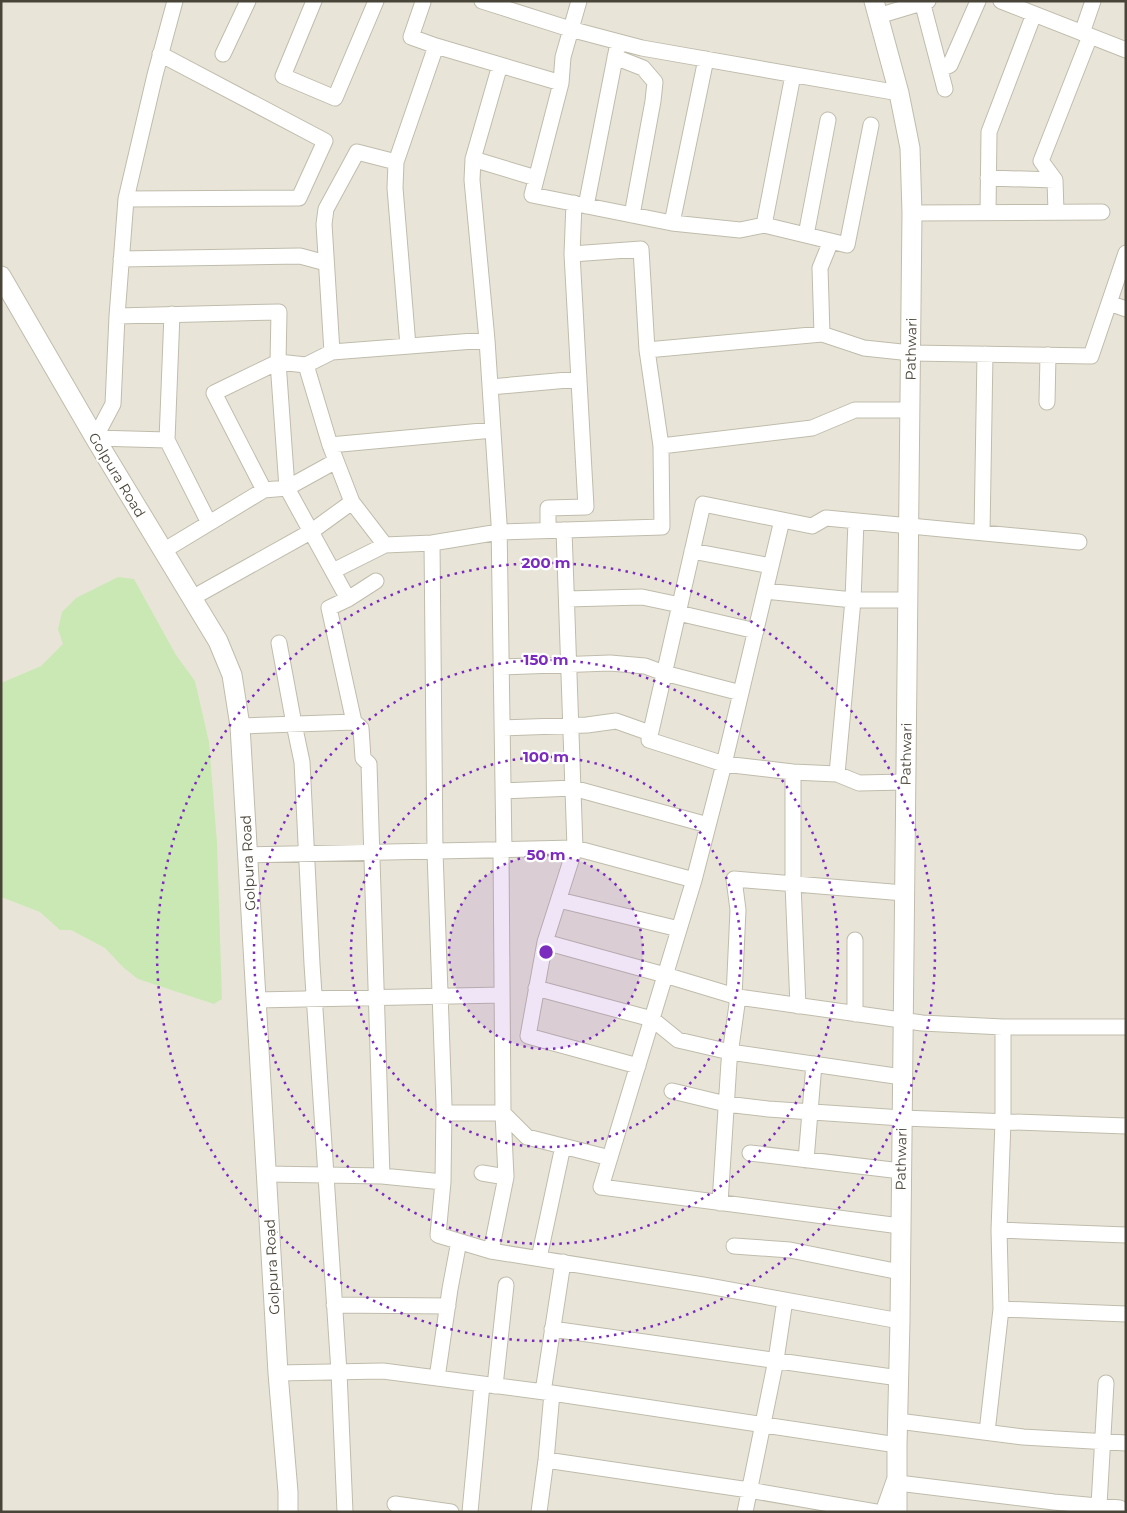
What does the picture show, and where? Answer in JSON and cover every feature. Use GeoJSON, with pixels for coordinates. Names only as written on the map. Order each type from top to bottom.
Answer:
{"type":"FeatureCollection","features":[{"type":"Feature","properties":{"kind":"street"},"geometry":{"type":"LineString","coordinates":[[167,440],[95,438],[113,404],[117,316],[126,199],[160,54],[175,1]]}},
{"type":"Feature","properties":{"kind":"street"},"geometry":{"type":"LineString","coordinates":[[223,54],[248,1]]}},
{"type":"Feature","properties":{"kind":"street"},"geometry":{"type":"LineString","coordinates":[[314,1],[283,76],[335,98],[376,1]]}},
{"type":"Feature","properties":{"kind":"street"},"geometry":{"type":"LineString","coordinates":[[422,1],[411,37],[561,83]]}},
{"type":"Feature","properties":{"kind":"street"},"geometry":{"type":"LineString","coordinates":[[482,1],[570,30],[616,50],[643,68],[655,82],[654,101],[632,215]]}},
{"type":"Feature","properties":{"kind":"street"},"geometry":{"type":"LineString","coordinates":[[579,1],[563,57],[561,83],[532,195],[672,223],[740,230],[764,225],[846,245],[871,125]]}},
{"type":"Feature","properties":{"kind":"street"},"geometry":{"type":"LineString","coordinates":[[940,69],[950,65],[978,1]]}},
{"type":"Feature","properties":{"kind":"street"},"geometry":{"type":"LineString","coordinates":[[1001,1],[1030,9],[1126,50]]}},
{"type":"Feature","properties":{"kind":"street"},"geometry":{"type":"LineString","coordinates":[[1056,212],[1055,180],[1041,161],[1086,34],[1093,1]]}},
{"type":"Feature","properties":{"kind":"street"},"geometry":{"type":"LineString","coordinates":[[876,9],[924,2],[945,89]]}},
{"type":"Feature","properties":{"kind":"street","name":"Pathwari"},"geometry":{"type":"LineString","coordinates":[[876,9],[899,93],[910,148],[912,212],[897,1512]]}},
{"type":"Feature","properties":{"kind":"street"},"geometry":{"type":"LineString","coordinates":[[988,212],[988,132],[1030,9]]}},
{"type":"Feature","properties":{"kind":"street"},"geometry":{"type":"LineString","coordinates":[[408,346],[395,188],[396,162],[436,46]]}},
{"type":"Feature","properties":{"kind":"street"},"geometry":{"type":"LineString","coordinates":[[616,50],[642,48],[899,93]]}},
{"type":"Feature","properties":{"kind":"street"},"geometry":{"type":"LineString","coordinates":[[548,530],[548,508],[586,507],[572,254],[580,204],[616,50]]}},
{"type":"Feature","properties":{"kind":"street"},"geometry":{"type":"LineString","coordinates":[[126,199],[300,198],[325,141],[160,54]]}},
{"type":"Feature","properties":{"kind":"street"},"geometry":{"type":"LineString","coordinates":[[672,223],[706,59]]}},
{"type":"Feature","properties":{"kind":"street"},"geometry":{"type":"LineString","coordinates":[[491,1250],[506,1177],[503,1113],[503,791],[499,532],[487,340],[472,180],[473,159],[500,65]]}},
{"type":"Feature","properties":{"kind":"street"},"geometry":{"type":"LineString","coordinates":[[764,225],[793,74]]}},
{"type":"Feature","properties":{"kind":"street"},"geometry":{"type":"LineString","coordinates":[[806,235],[828,120]]}},
{"type":"Feature","properties":{"kind":"street"},"geometry":{"type":"LineString","coordinates":[[332,352],[324,224],[326,209],[357,152],[396,162]]}},
{"type":"Feature","properties":{"kind":"street"},"geometry":{"type":"LineString","coordinates":[[473,159],[536,178]]}},
{"type":"Feature","properties":{"kind":"street"},"geometry":{"type":"LineString","coordinates":[[988,178],[1055,180]]}},
{"type":"Feature","properties":{"kind":"street"},"geometry":{"type":"LineString","coordinates":[[912,212],[1102,212]]}},
{"type":"Feature","properties":{"kind":"street"},"geometry":{"type":"LineString","coordinates":[[822,334],[820,268],[831,241]]}},
{"type":"Feature","properties":{"kind":"street"},"geometry":{"type":"LineString","coordinates":[[333,571],[386,545],[432,543],[499,532],[662,527],[661,446],[647,350],[641,250],[572,254]]}},
{"type":"Feature","properties":{"kind":"street"},"geometry":{"type":"LineString","coordinates":[[647,350],[822,334],[864,348],[911,353],[1091,356],[1126,253]]}},
{"type":"Feature","properties":{"kind":"street"},"geometry":{"type":"LineString","coordinates":[[121,259],[300,256],[326,263]]}},
{"type":"Feature","properties":{"kind":"street","name":"Golpura Road"},"geometry":{"type":"LineString","coordinates":[[1,276],[95,438],[218,641],[232,675],[240,726],[278,1373],[288,1512]]}},
{"type":"Feature","properties":{"kind":"street"},"geometry":{"type":"LineString","coordinates":[[1109,303],[1126,309]]}},
{"type":"Feature","properties":{"kind":"street"},"geometry":{"type":"LineString","coordinates":[[117,316],[279,312],[278,362],[287,488],[348,599]]}},
{"type":"Feature","properties":{"kind":"street"},"geometry":{"type":"LineString","coordinates":[[172,314],[167,440],[209,523]]}},
{"type":"Feature","properties":{"kind":"street"},"geometry":{"type":"LineString","coordinates":[[264,490],[214,393],[278,362],[306,365],[332,352],[487,340]]}},
{"type":"Feature","properties":{"kind":"street"},"geometry":{"type":"LineString","coordinates":[[982,533],[985,354]]}},
{"type":"Feature","properties":{"kind":"street"},"geometry":{"type":"LineString","coordinates":[[1047,402],[1048,355]]}},
{"type":"Feature","properties":{"kind":"street"},"geometry":{"type":"LineString","coordinates":[[306,365],[330,444],[352,502],[386,545]]}},
{"type":"Feature","properties":{"kind":"street"},"geometry":{"type":"LineString","coordinates":[[490,387],[579,379]]}},
{"type":"Feature","properties":{"kind":"street"},"geometry":{"type":"LineString","coordinates":[[661,446],[812,428],[854,410],[910,410]]}},
{"type":"Feature","properties":{"kind":"street"},"geometry":{"type":"LineString","coordinates":[[330,444],[493,430]]}},
{"type":"Feature","properties":{"kind":"street"},"geometry":{"type":"LineString","coordinates":[[163,551],[264,490],[287,488],[336,461]]}},
{"type":"Feature","properties":{"kind":"street"},"geometry":{"type":"LineString","coordinates":[[192,598],[312,531],[352,502]]}},
{"type":"Feature","properties":{"kind":"street"},"geometry":{"type":"LineString","coordinates":[[905,782],[859,783],[836,774],[793,772],[724,764],[649,740],[703,504],[812,526],[826,518],[1079,542]]}},
{"type":"Feature","properties":{"kind":"street"},"geometry":{"type":"LineString","coordinates":[[782,520],[724,764],[694,880],[602,1187],[900,1226]]}},
{"type":"Feature","properties":{"kind":"street"},"geometry":{"type":"LineString","coordinates":[[836,774],[853,600],[856,521]]}},
{"type":"Feature","properties":{"kind":"street"},"geometry":{"type":"LineString","coordinates":[[564,530],[575,848],[545,942],[528,1036],[638,1066]]}},
{"type":"Feature","properties":{"kind":"street"},"geometry":{"type":"LineString","coordinates":[[432,543],[435,852],[444,1113],[438,1235],[491,1250],[785,1300],[900,1322]]}},
{"type":"Feature","properties":{"kind":"street"},"geometry":{"type":"LineString","coordinates":[[692,551],[771,566]]}},
{"type":"Feature","properties":{"kind":"street"},"geometry":{"type":"LineString","coordinates":[[376,580],[348,599],[330,608],[354,722],[361,728],[363,758],[369,764],[382,1176]]}},
{"type":"Feature","properties":{"kind":"street"},"geometry":{"type":"LineString","coordinates":[[765,591],[853,600],[907,600]]}},
{"type":"Feature","properties":{"kind":"street"},"geometry":{"type":"LineString","coordinates":[[567,599],[642,597],[756,631]]}},
{"type":"Feature","properties":{"kind":"street"},"geometry":{"type":"LineString","coordinates":[[279,643],[302,762],[325,1175],[339,1372],[345,1512]]}},
{"type":"Feature","properties":{"kind":"street"},"geometry":{"type":"LineString","coordinates":[[501,667],[610,663],[645,666],[664,673],[741,693]]}},
{"type":"Feature","properties":{"kind":"street"},"geometry":{"type":"LineString","coordinates":[[502,728],[587,726],[616,721],[650,733]]}},
{"type":"Feature","properties":{"kind":"street"},"geometry":{"type":"LineString","coordinates":[[240,726],[354,722]]}},
{"type":"Feature","properties":{"kind":"street"},"geometry":{"type":"LineString","coordinates":[[793,772],[793,884],[798,1006]]}},
{"type":"Feature","properties":{"kind":"street"},"geometry":{"type":"LineString","coordinates":[[503,791],[572,788],[708,825]]}},
{"type":"Feature","properties":{"kind":"street"},"geometry":{"type":"LineString","coordinates":[[248,856],[575,848],[694,880]]}},
{"type":"Feature","properties":{"kind":"street"},"geometry":{"type":"LineString","coordinates":[[720,1203],[730,1052],[736,997],[738,910],[734,879],[904,893]]}},
{"type":"Feature","properties":{"kind":"street"},"geometry":{"type":"LineString","coordinates":[[559,900],[679,929]]}},
{"type":"Feature","properties":{"kind":"street"},"geometry":{"type":"LineString","coordinates":[[855,940],[855,1014]]}},
{"type":"Feature","properties":{"kind":"street"},"geometry":{"type":"LineString","coordinates":[[545,942],[736,997],[922,1023],[1126,1027]]}},
{"type":"Feature","properties":{"kind":"street"},"geometry":{"type":"LineString","coordinates":[[536,988],[652,1019],[678,1040],[730,1052],[902,1077]]}},
{"type":"Feature","properties":{"kind":"street"},"geometry":{"type":"LineString","coordinates":[[256,1000],[502,995]]}},
{"type":"Feature","properties":{"kind":"street"},"geometry":{"type":"LineString","coordinates":[[987,1432],[1001,1310],[999,1230],[1004,1026]]}},
{"type":"Feature","properties":{"kind":"street"},"geometry":{"type":"LineString","coordinates":[[806,1160],[814,1064]]}},
{"type":"Feature","properties":{"kind":"street"},"geometry":{"type":"LineString","coordinates":[[672,1091],[726,1104],[768,1109],[902,1118],[1126,1126]]}},
{"type":"Feature","properties":{"kind":"street"},"geometry":{"type":"LineString","coordinates":[[444,1113],[503,1113],[527,1137],[610,1158]]}},
{"type":"Feature","properties":{"kind":"street"},"geometry":{"type":"LineString","coordinates":[[539,1258],[563,1146]]}},
{"type":"Feature","properties":{"kind":"street"},"geometry":{"type":"LineString","coordinates":[[750,1152],[901,1172]]}},
{"type":"Feature","properties":{"kind":"street"},"geometry":{"type":"LineString","coordinates":[[482,1173],[506,1177]]}},
{"type":"Feature","properties":{"kind":"street"},"geometry":{"type":"LineString","coordinates":[[267,1174],[382,1176],[442,1182]]}},
{"type":"Feature","properties":{"kind":"street"},"geometry":{"type":"LineString","coordinates":[[999,1230],[1126,1235]]}},
{"type":"Feature","properties":{"kind":"street"},"geometry":{"type":"LineString","coordinates":[[437,1378],[459,1241]]}},
{"type":"Feature","properties":{"kind":"street"},"geometry":{"type":"LineString","coordinates":[[734,1246],[790,1250],[900,1272]]}},
{"type":"Feature","properties":{"kind":"street"},"geometry":{"type":"LineString","coordinates":[[539,1512],[546,1460],[552,1330],[563,1262]]}},
{"type":"Feature","properties":{"kind":"street"},"geometry":{"type":"LineString","coordinates":[[470,1512],[488,1385],[506,1285]]}},
{"type":"Feature","properties":{"kind":"street"},"geometry":{"type":"LineString","coordinates":[[745,1512],[776,1360],[785,1300]]}},
{"type":"Feature","properties":{"kind":"street"},"geometry":{"type":"LineString","coordinates":[[334,1305],[448,1306]]}},
{"type":"Feature","properties":{"kind":"street"},"geometry":{"type":"LineString","coordinates":[[1001,1310],[1126,1314]]}},
{"type":"Feature","properties":{"kind":"street"},"geometry":{"type":"LineString","coordinates":[[552,1330],[899,1378]]}},
{"type":"Feature","properties":{"kind":"street"},"geometry":{"type":"LineString","coordinates":[[278,1373],[383,1371],[548,1393],[897,1445]]}},
{"type":"Feature","properties":{"kind":"street"},"geometry":{"type":"LineString","coordinates":[[1099,1505],[1106,1383]]}},
{"type":"Feature","properties":{"kind":"street"},"geometry":{"type":"LineString","coordinates":[[898,1421],[1023,1437],[1126,1442]]}},
{"type":"Feature","properties":{"kind":"street"},"geometry":{"type":"LineString","coordinates":[[546,1460],[749,1490],[876,1512]]}},
{"type":"Feature","properties":{"kind":"street"},"geometry":{"type":"LineString","coordinates":[[883,1512],[898,1478],[1054,1502],[1120,1508],[1120,1512]]}},
{"type":"Feature","properties":{"kind":"street"},"geometry":{"type":"LineString","coordinates":[[395,1504],[451,1512]]}},
{"type":"Feature","properties":{"kind":"shaded area"},"geometry":{"type":"Polygon","coordinates":[[[1,1],[1126,1],[1126,1512],[1,1512],[1,1]]]}},
{"type":"Feature","properties":{"kind":"green space"},"geometry":{"type":"Polygon","coordinates":[[[118,577],[134,579],[176,655],[195,681],[209,742],[217,842],[222,999],[214,1004],[138,979],[123,967],[105,948],[71,930],[60,930],[40,912],[1,897],[1,683],[41,666],[63,644],[58,629],[62,612],[76,598],[118,577]]]}}]}
